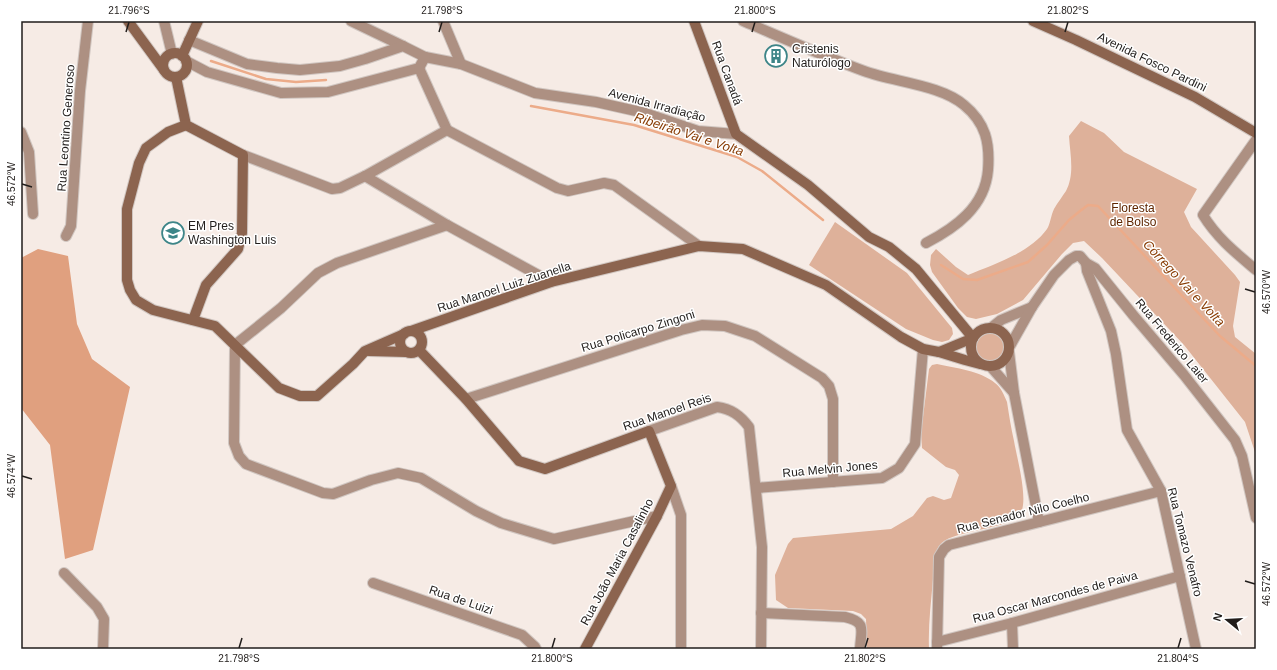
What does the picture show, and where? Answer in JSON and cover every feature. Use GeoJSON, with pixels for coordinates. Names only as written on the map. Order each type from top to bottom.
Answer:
{"type":"FeatureCollection","features":[{"type":"Feature","properties":{"kind":"street","name":"Rua Leontino Generoso"},"geometry":{"type":"LineString","coordinates":[[66,236],[71,226],[80,91],[88,21]]}},
{"type":"Feature","properties":{"kind":"street"},"geometry":{"type":"LineString","coordinates":[[128,21],[164,70],[169,75],[176,77],[184,72],[186,65],[180,57],[164,21]]}},
{"type":"Feature","properties":{"kind":"street"},"geometry":{"type":"LineString","coordinates":[[180,57],[190,40],[198,21]]}},
{"type":"Feature","properties":{"kind":"street","name":"Avenida Irradiação"},"geometry":{"type":"LineString","coordinates":[[351,21],[425,57],[461,64],[535,93],[596,102],[645,113],[698,131],[736,134]]}},
{"type":"Feature","properties":{"kind":"street"},"geometry":{"type":"LineString","coordinates":[[443,21],[461,64]]}},
{"type":"Feature","properties":{"kind":"street","name":"Rua Canadá"},"geometry":{"type":"LineString","coordinates":[[694,21],[736,134]]}},
{"type":"Feature","properties":{"kind":"street"},"geometry":{"type":"LineString","coordinates":[[743,21],[866,72],[944,93],[963,104],[973,113],[982,126],[987,140],[987,176],[982,192],[972,210],[957,224],[944,234],[926,243]]}},
{"type":"Feature","properties":{"kind":"street","name":"Avenida Fosco Pardini"},"geometry":{"type":"LineString","coordinates":[[1032,21],[1195,96],[1256,134]]}},
{"type":"Feature","properties":{"kind":"street"},"geometry":{"type":"LineString","coordinates":[[190,40],[247,64],[300,70],[340,66],[403,46]]}},
{"type":"Feature","properties":{"kind":"street"},"geometry":{"type":"LineString","coordinates":[[164,70],[164,60],[166,57],[180,57],[207,72],[280,93],[328,92],[419,68],[425,57]]}},
{"type":"Feature","properties":{"kind":"street"},"geometry":{"type":"LineString","coordinates":[[419,68],[447,130],[556,188],[568,191],[604,183],[614,185],[698,246]]}},
{"type":"Feature","properties":{"kind":"street"},"geometry":{"type":"LineString","coordinates":[[176,77],[186,125]]}},
{"type":"Feature","properties":{"kind":"street"},"geometry":{"type":"LineString","coordinates":[[406,352],[402,350],[400,343],[402,336],[408,332],[415,332],[420,337],[422,344],[419,350],[412,354],[406,352],[365,351],[354,364],[316,396],[300,396],[279,388],[215,326],[153,310],[136,300],[130,290],[127,280],[127,209],[138,163],[146,148],[168,132],[186,125],[243,155],[332,189],[340,188],[365,176],[447,130]]}},
{"type":"Feature","properties":{"kind":"street"},"geometry":{"type":"LineString","coordinates":[[21,132],[28,152],[33,214]]}},
{"type":"Feature","properties":{"kind":"street"},"geometry":{"type":"LineString","coordinates":[[736,134],[808,185],[869,237],[889,247],[916,269],[962,324],[976,335]]}},
{"type":"Feature","properties":{"kind":"street"},"geometry":{"type":"LineString","coordinates":[[1256,140],[1203,215],[1210,227],[1224,242],[1256,270]]}},
{"type":"Feature","properties":{"kind":"street"},"geometry":{"type":"LineString","coordinates":[[193,320],[206,286],[238,249],[242,233],[243,155]]}},
{"type":"Feature","properties":{"kind":"street"},"geometry":{"type":"LineString","coordinates":[[365,176],[447,225],[551,282]]}},
{"type":"Feature","properties":{"kind":"street"},"geometry":{"type":"LineString","coordinates":[[235,345],[281,308],[318,273],[338,263],[447,225]]}},
{"type":"Feature","properties":{"kind":"street","name":"Rua Manoel Luiz Zuanella"},"geometry":{"type":"LineString","coordinates":[[365,351],[408,332],[551,282],[698,246],[743,249],[826,285],[901,337],[923,349],[980,364]]}},
{"type":"Feature","properties":{"kind":"street","name":"Rua Frederico Laier"},"geometry":{"type":"LineString","coordinates":[[1009,349],[1032,307],[1054,275],[1069,260],[1076,256],[1080,256],[1086,263],[1095,268],[1184,375],[1235,440],[1242,456],[1256,518]]}},
{"type":"Feature","properties":{"kind":"street","name":"Rua Tomazo Venafro"},"geometry":{"type":"LineString","coordinates":[[1086,263],[1087,271],[1111,331],[1116,354],[1127,430],[1161,491],[1196,649]]}},
{"type":"Feature","properties":{"kind":"street"},"geometry":{"type":"LineString","coordinates":[[939,352],[976,335],[985,329],[991,328],[1001,320],[1032,307]]}},
{"type":"Feature","properties":{"kind":"street","name":"Rua Policarpo Zingoni"},"geometry":{"type":"LineString","coordinates":[[466,398],[681,330],[702,325],[725,326],[755,336],[822,378],[829,386],[833,399],[833,482]]}},
{"type":"Feature","properties":{"kind":"street"},"geometry":{"type":"LineString","coordinates":[[991,328],[1002,332],[1009,341],[1014,393],[1039,522]]}},
{"type":"Feature","properties":{"kind":"street"},"geometry":{"type":"LineString","coordinates":[[976,335],[971,344],[971,350],[976,360],[980,364],[991,367],[997,366],[1007,358],[1009,349]]}},
{"type":"Feature","properties":{"kind":"street"},"geometry":{"type":"LineString","coordinates":[[235,345],[234,443],[239,456],[246,464],[322,493],[334,494],[371,480],[398,473],[421,478],[501,524],[554,539],[657,516]]}},
{"type":"Feature","properties":{"kind":"street","name":"Rua Melvin Jones"},"geometry":{"type":"LineString","coordinates":[[756,488],[882,478],[899,468],[906,460],[915,444],[923,349]]}},
{"type":"Feature","properties":{"kind":"street","name":"Rua Manoel Reis"},"geometry":{"type":"LineString","coordinates":[[419,350],[466,398],[519,461],[545,470],[650,430],[717,407],[728,409],[743,419],[749,427],[762,547],[761,649]]}},
{"type":"Feature","properties":{"kind":"street"},"geometry":{"type":"LineString","coordinates":[[991,367],[1014,393]]}},
{"type":"Feature","properties":{"kind":"street"},"geometry":{"type":"LineString","coordinates":[[650,430],[681,515],[682,649]]}},
{"type":"Feature","properties":{"kind":"street","name":"Rua João Maria Casalinho"},"geometry":{"type":"LineString","coordinates":[[585,649],[657,516],[671,486]]}},
{"type":"Feature","properties":{"kind":"street","name":"Rua Senador Nilo Coelho"},"geometry":{"type":"LineString","coordinates":[[937,646],[939,557],[944,549],[949,545],[1161,491]]}},
{"type":"Feature","properties":{"kind":"street"},"geometry":{"type":"LineString","coordinates":[[64,573],[98,607],[102,613],[104,619],[103,649]]}},
{"type":"Feature","properties":{"kind":"street","name":"Rua Oscar Marcondes de Paiva"},"geometry":{"type":"LineString","coordinates":[[937,646],[1012,623],[1180,576]]}},
{"type":"Feature","properties":{"kind":"street","name":"Rua de Luizi"},"geometry":{"type":"LineString","coordinates":[[373,583],[522,635],[536,649]]}},
{"type":"Feature","properties":{"kind":"street"},"geometry":{"type":"LineString","coordinates":[[761,614],[845,617],[855,620],[860,623],[860,649]]}},
{"type":"Feature","properties":{"kind":"street"},"geometry":{"type":"LineString","coordinates":[[1012,623],[1013,649]]}},
{"type":"Feature","properties":{"kind":"green space","name":"Floresta de Bolso"},"geometry":{"type":"Polygon","coordinates":[[[1081,121],[1104,133],[1124,152],[1197,189],[1184,212],[1191,227],[1240,282],[1233,326],[1235,337],[1256,354],[1256,455],[1245,422],[1184,345],[1084,241],[1073,243],[1023,300],[997,314],[976,319],[967,317],[958,308],[932,272],[930,265],[931,255],[936,249],[956,267],[968,275],[1011,257],[1031,245],[1040,237],[1047,229],[1054,209],[1069,184],[1071,164],[1069,136],[1081,121]]]}},
{"type":"Feature","properties":{"kind":"green space"},"geometry":{"type":"Polygon","coordinates":[[[835,222],[907,273],[952,328],[953,334],[949,340],[942,342],[933,340],[906,329],[809,265],[835,222]]]}},
{"type":"Feature","properties":{"kind":"green space"},"geometry":{"type":"Polygon","coordinates":[[[990,333],[1000,337],[1004,347],[1000,357],[990,361],[980,357],[976,347],[980,337],[990,333]]]}},
{"type":"Feature","properties":{"kind":"green space"},"geometry":{"type":"Polygon","coordinates":[[[937,364],[968,370],[983,376],[997,385],[1002,391],[1007,402],[1021,476],[1023,495],[1022,510],[1017,517],[1008,522],[956,536],[945,540],[939,546],[934,562],[929,623],[929,649],[867,649],[866,619],[861,614],[853,611],[788,608],[776,600],[775,575],[788,544],[793,538],[891,529],[913,516],[927,498],[933,496],[944,500],[951,498],[959,475],[955,470],[946,467],[922,448],[921,433],[929,369],[932,365],[937,364]]]}},
{"type":"Feature","properties":{"kind":"shaded area"},"geometry":{"type":"Polygon","coordinates":[[[38,249],[68,256],[77,324],[92,359],[130,387],[93,550],[65,559],[50,445],[21,408],[21,258],[38,249]]]}},
{"type":"Feature","properties":{"kind":"waterway","name":"Ribeirão Vai e Volta"},"geometry":{"type":"LineString","coordinates":[[211,61],[266,79],[296,82],[326,80]]}},
{"type":"Feature","properties":{"kind":"waterway","name":"Ribeirão Vai e Volta"},"geometry":{"type":"LineString","coordinates":[[531,106],[634,125],[737,157],[762,171],[823,220]]}},
{"type":"Feature","properties":{"kind":"waterway","name":"Córrego Vai e Volta"},"geometry":{"type":"LineString","coordinates":[[941,265],[963,279],[977,280],[1028,262],[1047,245],[1069,220],[1080,211],[1088,205],[1098,206],[1220,336],[1256,366]]}},
{"type":"Feature","properties":{"kind":"place","name":"Cristenis Naturólogo"},"geometry":{"type":"Point","coordinates":[776,56]}},
{"type":"Feature","properties":{"kind":"place","name":"EM Pres Washington Luis"},"geometry":{"type":"Point","coordinates":[173,233]}}]}
